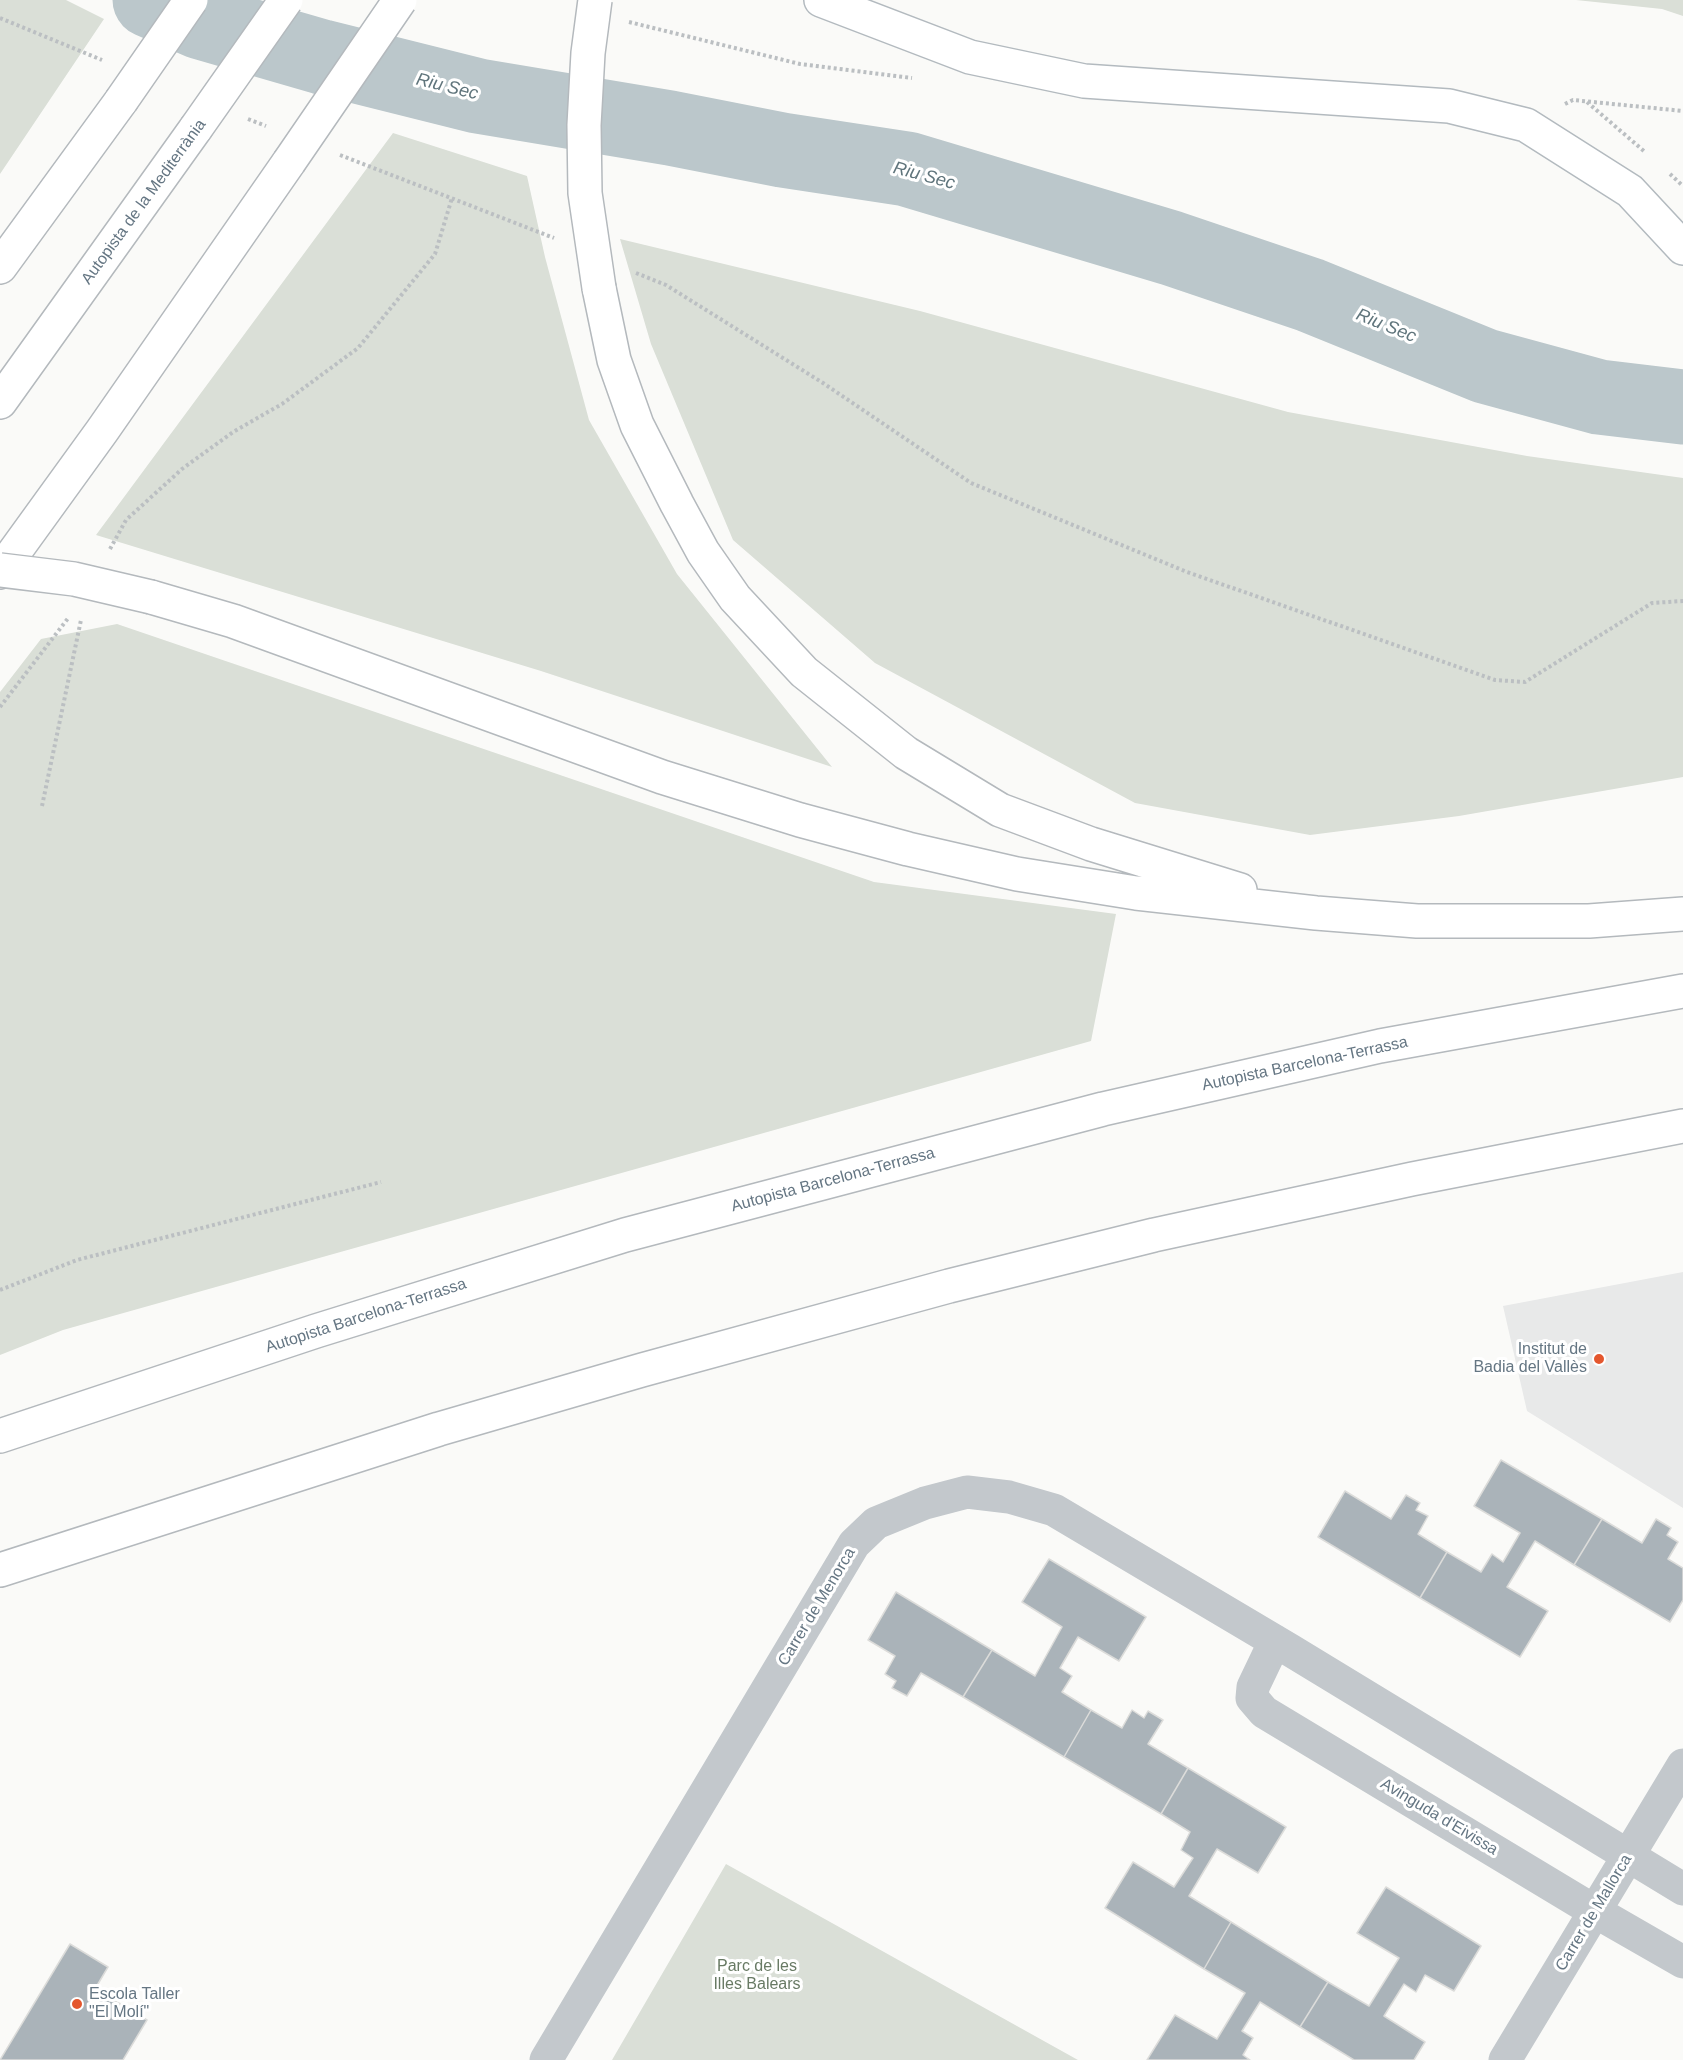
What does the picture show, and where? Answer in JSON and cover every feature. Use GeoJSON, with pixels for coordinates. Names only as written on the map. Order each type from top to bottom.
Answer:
{"type":"FeatureCollection","features":[{"type":"Feature","properties":{"kind":"main road"},"geometry":{"type":"LineString","coordinates":[[0,267],[121,101],[191,0]]}},
{"type":"Feature","properties":{"kind":"main road","name":"Autopista de la Mediterrània"},"geometry":{"type":"LineString","coordinates":[[0,402],[286,0]]}},
{"type":"Feature","properties":{"kind":"main road"},"geometry":{"type":"LineString","coordinates":[[400,0],[102,430],[0,571],[74,579],[151,597],[233,621],[662,777],[800,820],[908,849],[1017,874],[1136,893],[1316,913],[1417,921],[1589,921],[1683,914]]}},
{"type":"Feature","properties":{"kind":"main road"},"geometry":{"type":"LineString","coordinates":[[594,0],[588,53],[584,137],[585,193],[599,288],[614,360],[637,425],[677,504],[703,552],[735,598],[804,672],[906,753],[1000,810],[1092,844],[1316,913]]}},
{"type":"Feature","properties":{"kind":"main road"},"geometry":{"type":"LineString","coordinates":[[821,0],[970,57],[1084,81],[1449,106],[1526,125],[1630,190],[1683,249]]}},
{"type":"Feature","properties":{"kind":"main road","name":"Autopista Barcelona-Terrassa"},"geometry":{"type":"LineString","coordinates":[[0,1436],[305,1335],[624,1235],[1103,1109],[1380,1046],[1683,991]]}},
{"type":"Feature","properties":{"kind":"main road"},"geometry":{"type":"LineString","coordinates":[[0,1570],[440,1430],[642,1370],[949,1286],[1154,1235],[1413,1179],[1683,1126]]}},
{"type":"Feature","properties":{"kind":"main road"},"geometry":{"type":"LineString","coordinates":[[0,1576],[35,1558]]}},
{"type":"Feature","properties":{"kind":"street","name":"Carrer de Menorca"},"geometry":{"type":"LineString","coordinates":[[546,2060],[854,1544],[876,1523],[925,1503],[967,1492],[1009,1497],[1054,1510],[1283,1646]]}},
{"type":"Feature","properties":{"kind":"street"},"geometry":{"type":"LineString","coordinates":[[1283,1646],[1683,1888]]}},
{"type":"Feature","properties":{"kind":"street","name":"Avinguda d'Eivissa"},"geometry":{"type":"LineString","coordinates":[[1283,1646],[1253,1687],[1252,1698],[1264,1712],[1683,1962]]}},
{"type":"Feature","properties":{"kind":"street","name":"Carrer de Mallorca"},"geometry":{"type":"LineString","coordinates":[[1505,2060],[1683,1765]]}},
{"type":"Feature","properties":{"kind":"path"},"geometry":{"type":"LineString","coordinates":[[1526,125],[1573,100],[1683,111]]}},
{"type":"Feature","properties":{"kind":"path"},"geometry":{"type":"LineString","coordinates":[[1586,101],[1649,156]]}},
{"type":"Feature","properties":{"kind":"path"},"geometry":{"type":"LineString","coordinates":[[1665,170],[1683,186]]}},
{"type":"Feature","properties":{"kind":"path"},"geometry":{"type":"LineString","coordinates":[[109,551],[126,520],[182,469],[233,432],[282,404],[358,348],[435,254],[452,198]]}},
{"type":"Feature","properties":{"kind":"path"},"geometry":{"type":"LineString","coordinates":[[666,285],[823,383],[971,483],[1187,572],[1495,680],[1525,682],[1652,603],[1683,602]]}},
{"type":"Feature","properties":{"kind":"path"},"geometry":{"type":"LineString","coordinates":[[0,707],[74,610]]}},
{"type":"Feature","properties":{"kind":"path"},"geometry":{"type":"LineString","coordinates":[[42,806],[82,615]]}},
{"type":"Feature","properties":{"kind":"path"},"geometry":{"type":"LineString","coordinates":[[0,1290],[77,1260],[381,1182]]}},
{"type":"Feature","properties":{"kind":"shaded area","name":"Institut de Badia del Vallès"},"geometry":{"type":"Polygon","coordinates":[[[1683,1272],[1683,1508],[1527,1411],[1503,1306],[1683,1272]]]}},
{"type":"Feature","properties":{"kind":"green space"},"geometry":{"type":"Polygon","coordinates":[[[0,0],[66,0],[104,19],[0,174],[0,0]]]}},
{"type":"Feature","properties":{"kind":"green space"},"geometry":{"type":"Polygon","coordinates":[[[1576,0],[1683,0],[1683,16],[1662,9],[1576,0]]]}},
{"type":"Feature","properties":{"kind":"green space"},"geometry":{"type":"Polygon","coordinates":[[[393,133],[527,176],[545,257],[589,420],[677,574],[832,767],[541,671],[96,535],[393,133]]]}},
{"type":"Feature","properties":{"kind":"green space"},"geometry":{"type":"Polygon","coordinates":[[[620,239],[920,311],[1288,412],[1527,456],[1683,478],[1683,777],[1459,816],[1310,835],[1135,803],[875,663],[733,540],[651,344],[620,239]]]}},
{"type":"Feature","properties":{"kind":"green space"},"geometry":{"type":"Polygon","coordinates":[[[117,624],[874,882],[1116,914],[1091,1041],[63,1330],[0,1355],[0,692],[41,639],[117,624]]]}},
{"type":"Feature","properties":{"kind":"green space","name":"Parc de les Illes Balears"},"geometry":{"type":"Polygon","coordinates":[[[726,1864],[1078,2060],[612,2060],[726,1864]]]}},
{"type":"Feature","properties":{"kind":"building"},"geometry":{"type":"Polygon","coordinates":[[[1501,1460],[1602,1519],[1574,1565],[1535,1541],[1507,1587],[1548,1611],[1520,1657],[1420,1598],[1447,1552],[1481,1572],[1492,1554],[1503,1562],[1520,1533],[1474,1506],[1501,1460]]]}},
{"type":"Feature","properties":{"kind":"building"},"geometry":{"type":"Polygon","coordinates":[[[1345,1491],[1391,1519],[1406,1495],[1420,1503],[1416,1510],[1428,1516],[1418,1534],[1447,1552],[1420,1598],[1318,1537],[1345,1491]]]}},
{"type":"Feature","properties":{"kind":"building"},"geometry":{"type":"Polygon","coordinates":[[[1602,1519],[1642,1543],[1656,1519],[1671,1528],[1667,1535],[1678,1542],[1668,1559],[1683,1568],[1683,1600],[1670,1622],[1574,1565],[1602,1519]]]}},
{"type":"Feature","properties":{"kind":"building"},"geometry":{"type":"Polygon","coordinates":[[[1049,1559],[1146,1617],[1119,1661],[1078,1637],[1060,1668],[1072,1676],[1062,1692],[1091,1710],[1064,1757],[963,1697],[992,1650],[1035,1676],[1062,1627],[1022,1602],[1049,1559]]]}},
{"type":"Feature","properties":{"kind":"building"},"geometry":{"type":"Polygon","coordinates":[[[896,1592],[992,1650],[963,1697],[921,1673],[907,1696],[892,1688],[896,1681],[885,1674],[895,1656],[868,1640],[896,1592]]]}},
{"type":"Feature","properties":{"kind":"building"},"geometry":{"type":"Polygon","coordinates":[[[1091,1710],[1122,1728],[1132,1710],[1144,1718],[1148,1711],[1163,1720],[1148,1744],[1188,1768],[1161,1814],[1064,1757],[1091,1710]]]}},
{"type":"Feature","properties":{"kind":"building"},"geometry":{"type":"Polygon","coordinates":[[[1188,1768],[1286,1827],[1258,1873],[1217,1849],[1189,1896],[1231,1922],[1204,1969],[1105,1908],[1133,1862],[1174,1887],[1193,1858],[1181,1850],[1190,1832],[1161,1814],[1188,1768]]]}},
{"type":"Feature","properties":{"kind":"building"},"geometry":{"type":"Polygon","coordinates":[[[1386,1887],[1481,1946],[1454,1991],[1425,1975],[1416,1992],[1404,1984],[1384,2016],[1425,2042],[1414,2060],[1354,2060],[1300,2027],[1328,1982],[1369,2006],[1399,1958],[1357,1933],[1386,1887]]]}},
{"type":"Feature","properties":{"kind":"building"},"geometry":{"type":"Polygon","coordinates":[[[1231,1922],[1328,1982],[1300,2027],[1260,2002],[1242,2031],[1253,2038],[1243,2055],[1250,2060],[1147,2060],[1175,2015],[1217,2039],[1245,1993],[1204,1969],[1231,1922]]]}},
{"type":"Feature","properties":{"kind":"building","name":"Escola Taller \"El Molí\""},"geometry":{"type":"Polygon","coordinates":[[[70,1944],[108,1967],[95,1989],[147,2020],[123,2060],[0,2060],[70,1944]]]}},
{"type":"Feature","properties":{"kind":"waterway","name":"Riu Sec"},"geometry":{"type":"LineString","coordinates":[[150,0],[201,22],[322,57],[478,96],[670,128],[782,150],[907,169],[1171,248],[1310,295],[1485,366],[1599,397],[1683,407]]}},
{"type":"Feature","properties":{"kind":"place","name":"Institut de Badia del Vallès"},"geometry":{"type":"Point","coordinates":[1599,1359]}},
{"type":"Feature","properties":{"kind":"place","name":"Escola Taller \"El Molí\""},"geometry":{"type":"Point","coordinates":[77,2004]}}]}
